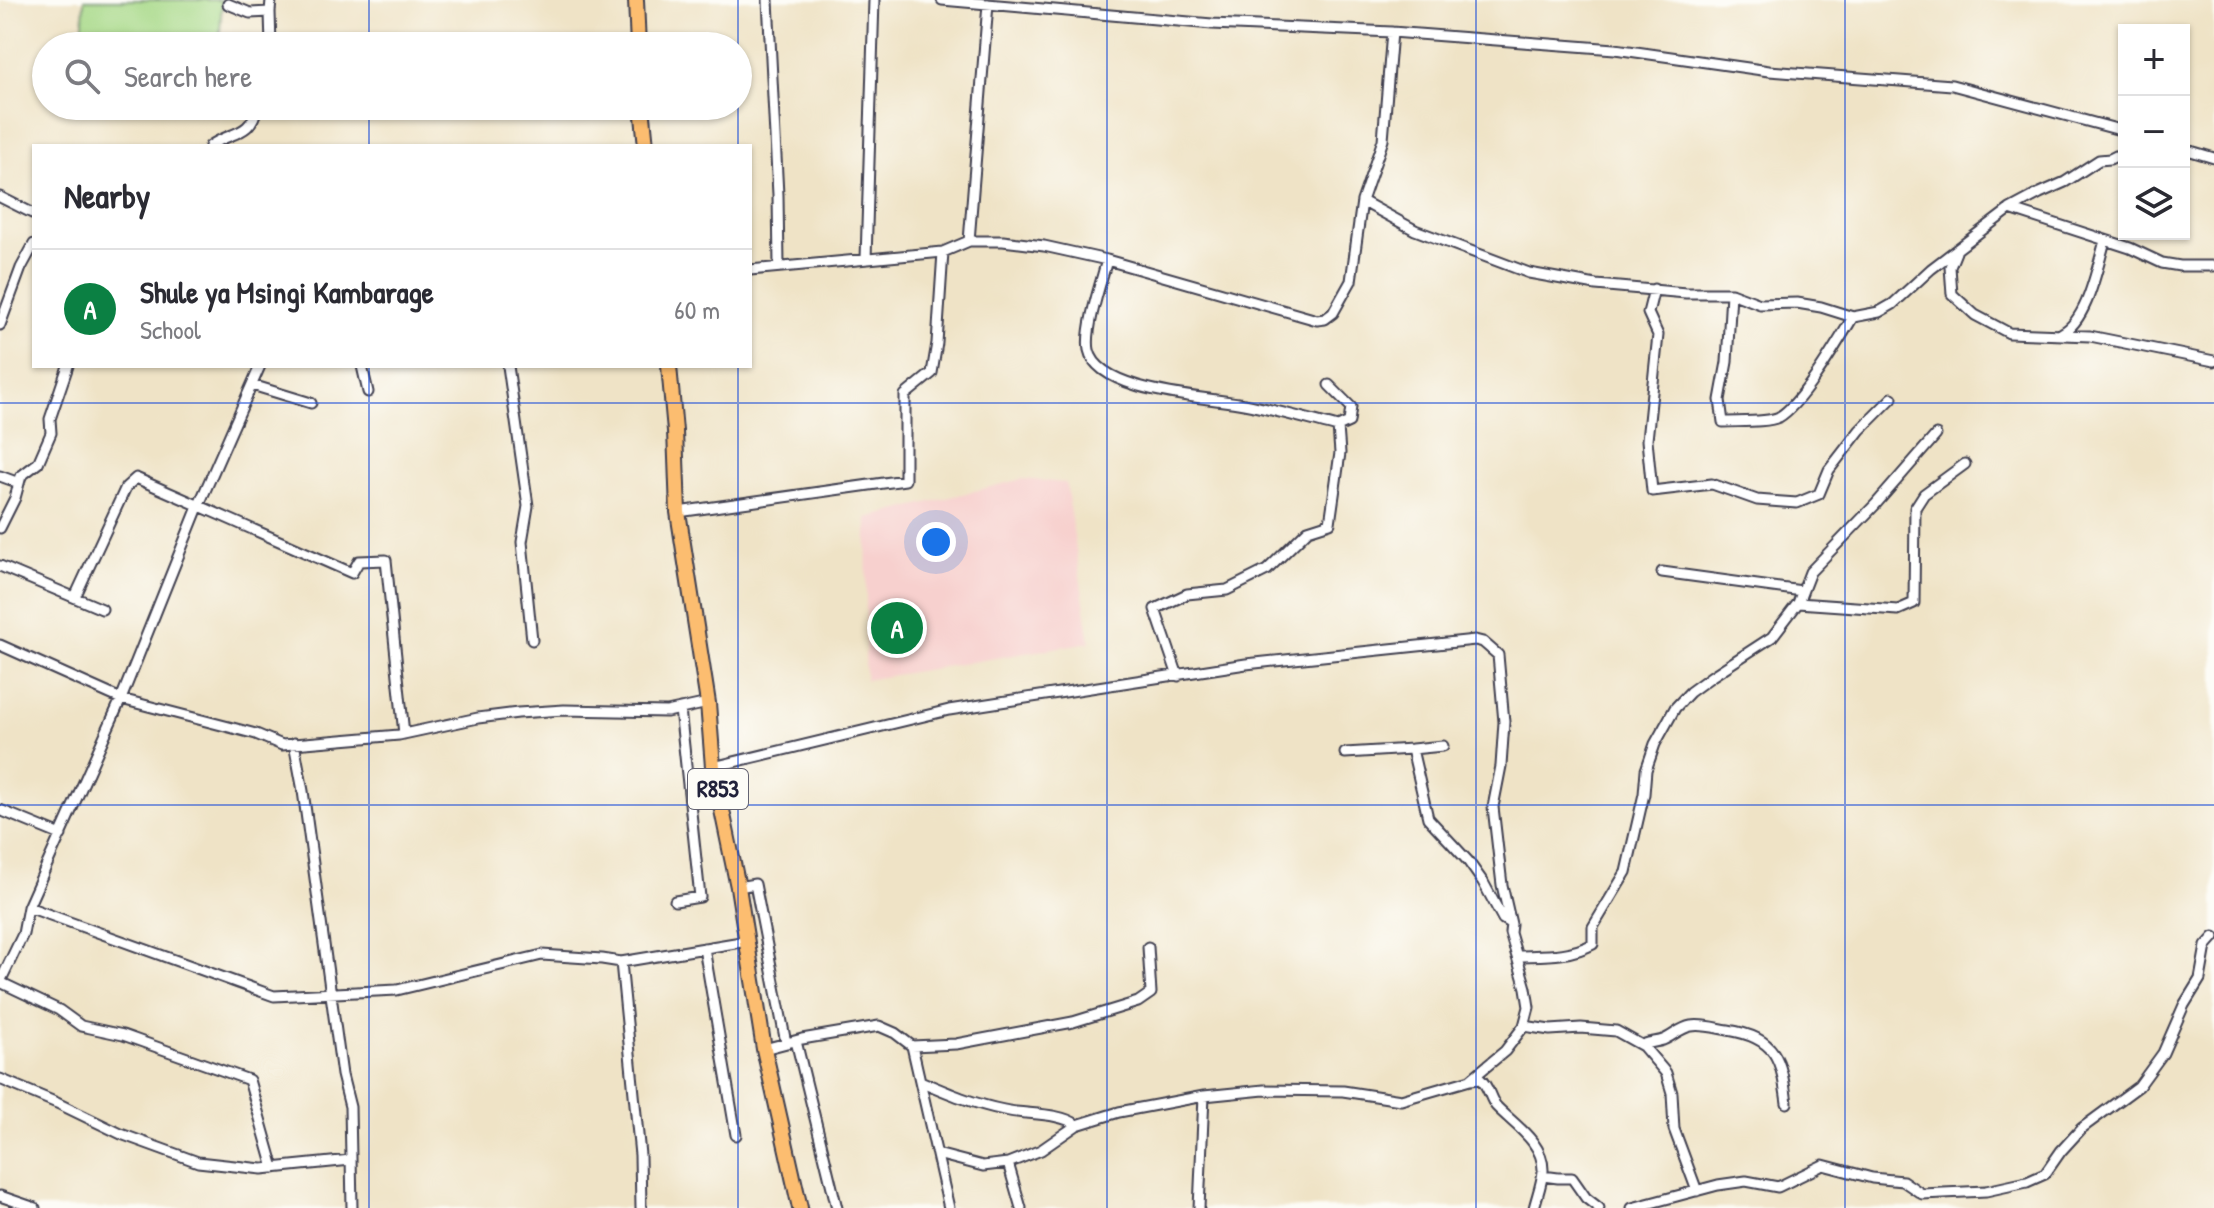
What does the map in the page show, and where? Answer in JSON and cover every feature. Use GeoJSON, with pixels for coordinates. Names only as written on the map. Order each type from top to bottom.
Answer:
{"type":"FeatureCollection","features":[{"type":"Feature","properties":{"kind":"main road"},"geometry":{"type":"LineString","coordinates":[[636,0],[637,32]]}},
{"type":"Feature","properties":{"kind":"main road"},"geometry":{"type":"LineString","coordinates":[[643,120],[646,144]]}},
{"type":"Feature","properties":{"kind":"main road","name":"R853"},"geometry":{"type":"LineString","coordinates":[[669,368],[678,512],[708,703],[713,767],[738,887],[764,1049],[800,1208]]}},
{"type":"Feature","properties":{"kind":"street"},"geometry":{"type":"LineString","coordinates":[[271,0],[271,32]]}},
{"type":"Feature","properties":{"kind":"street"},"geometry":{"type":"LineString","coordinates":[[768,0],[779,266]]}},
{"type":"Feature","properties":{"kind":"street"},"geometry":{"type":"LineString","coordinates":[[866,259],[874,0]]}},
{"type":"Feature","properties":{"kind":"street"},"geometry":{"type":"LineString","coordinates":[[942,0],[1043,5],[1212,24],[1392,32],[1615,49],[1769,71],[1952,85],[2118,129]]}},
{"type":"Feature","properties":{"kind":"street"},"geometry":{"type":"LineString","coordinates":[[228,4],[250,13],[270,12]]}},
{"type":"Feature","properties":{"kind":"street"},"geometry":{"type":"LineString","coordinates":[[969,241],[988,4]]}},
{"type":"Feature","properties":{"kind":"street"},"geometry":{"type":"LineString","coordinates":[[752,270],[943,252],[969,241],[1003,241],[1044,246],[1107,260],[1317,320],[1325,319],[1333,313],[1351,281],[1362,201],[1383,140],[1392,32]]}},
{"type":"Feature","properties":{"kind":"street"},"geometry":{"type":"LineString","coordinates":[[213,144],[238,134],[253,120]]}},
{"type":"Feature","properties":{"kind":"street"},"geometry":{"type":"LineString","coordinates":[[2190,151],[2214,158]]}},
{"type":"Feature","properties":{"kind":"street"},"geometry":{"type":"LineString","coordinates":[[1362,201],[1415,230],[1529,273],[1596,285],[1686,293],[1731,293],[1760,304],[1797,303],[1853,317],[1879,312],[1893,304],[1931,269],[2010,209],[2065,182],[2099,160],[2118,155]]}},
{"type":"Feature","properties":{"kind":"street"},"geometry":{"type":"LineString","coordinates":[[0,197],[32,213]]}},
{"type":"Feature","properties":{"kind":"street"},"geometry":{"type":"LineString","coordinates":[[2010,209],[2130,248],[2162,263],[2180,266],[2213,264]]}},
{"type":"Feature","properties":{"kind":"street"},"geometry":{"type":"LineString","coordinates":[[2060,334],[2069,330],[2083,309],[2105,241]]}},
{"type":"Feature","properties":{"kind":"street"},"geometry":{"type":"LineString","coordinates":[[0,325],[32,248]]}},
{"type":"Feature","properties":{"kind":"street"},"geometry":{"type":"LineString","coordinates":[[1957,250],[1950,267],[1952,294],[1990,325],[2009,333],[2090,336],[2214,361]]}},
{"type":"Feature","properties":{"kind":"street"},"geometry":{"type":"LineString","coordinates":[[678,512],[905,480],[905,395],[932,373],[943,252]]}},
{"type":"Feature","properties":{"kind":"street"},"geometry":{"type":"LineString","coordinates":[[1107,260],[1090,328],[1089,348],[1100,368],[1109,375],[1163,393],[1243,403],[1338,427],[1349,422],[1351,407],[1329,385]]}},
{"type":"Feature","properties":{"kind":"street"},"geometry":{"type":"LineString","coordinates":[[1654,289],[1648,313],[1658,335],[1647,440],[1652,491],[1712,484],[1757,500],[1797,503],[1819,494],[1829,470],[1860,430],[1892,398]]}},
{"type":"Feature","properties":{"kind":"street"},"geometry":{"type":"LineString","coordinates":[[1731,293],[1727,362],[1720,400],[1723,422],[1778,418],[1799,398],[1853,317]]}},
{"type":"Feature","properties":{"kind":"street"},"geometry":{"type":"LineString","coordinates":[[0,528],[15,498],[21,476],[38,463],[51,433],[50,419],[67,368]]}},
{"type":"Feature","properties":{"kind":"street"},"geometry":{"type":"LineString","coordinates":[[259,368],[198,507],[121,699],[28,907],[23,934],[0,982],[59,1010],[81,1026],[123,1035],[249,1080],[274,1168]]}},
{"type":"Feature","properties":{"kind":"street"},"geometry":{"type":"LineString","coordinates":[[362,368],[368,392]]}},
{"type":"Feature","properties":{"kind":"street"},"geometry":{"type":"LineString","coordinates":[[508,368],[528,506],[522,542],[532,640]]}},
{"type":"Feature","properties":{"kind":"street"},"geometry":{"type":"LineString","coordinates":[[252,385],[311,403]]}},
{"type":"Feature","properties":{"kind":"street"},"geometry":{"type":"LineString","coordinates":[[1178,676],[1155,609],[1187,594],[1227,590],[1240,584],[1267,570],[1308,530],[1330,523],[1340,453],[1338,427]]}},
{"type":"Feature","properties":{"kind":"street"},"geometry":{"type":"LineString","coordinates":[[1517,956],[1558,955],[1580,951],[1593,944],[1593,927],[1626,872],[1644,794],[1646,770],[1655,744],[1675,708],[1690,692],[1772,637],[1798,603],[1810,572],[1875,505],[1936,435]]}},
{"type":"Feature","properties":{"kind":"street"},"geometry":{"type":"LineString","coordinates":[[1798,603],[1898,610],[1914,603],[1915,508],[1924,494],[1965,464]]}},
{"type":"Feature","properties":{"kind":"street"},"geometry":{"type":"LineString","coordinates":[[0,476],[19,483]]}},
{"type":"Feature","properties":{"kind":"street"},"geometry":{"type":"LineString","coordinates":[[75,597],[126,487],[136,478],[352,573],[359,561],[386,560],[404,734]]}},
{"type":"Feature","properties":{"kind":"street"},"geometry":{"type":"LineString","coordinates":[[0,566],[102,609]]}},
{"type":"Feature","properties":{"kind":"street"},"geometry":{"type":"LineString","coordinates":[[1662,572],[1802,591]]}},
{"type":"Feature","properties":{"kind":"street"},"geometry":{"type":"LineString","coordinates":[[713,767],[949,710],[1246,664],[1475,640],[1483,642],[1498,655],[1504,722],[1501,766],[1493,807],[1510,933],[1529,1007],[1524,1026],[1505,1051],[1470,1080]]}},
{"type":"Feature","properties":{"kind":"street"},"geometry":{"type":"LineString","coordinates":[[0,645],[121,699],[256,734],[282,745],[404,734],[518,713],[564,710],[667,712],[708,703]]}},
{"type":"Feature","properties":{"kind":"street"},"geometry":{"type":"LineString","coordinates":[[675,901],[700,897],[680,709]]}},
{"type":"Feature","properties":{"kind":"street"},"geometry":{"type":"LineString","coordinates":[[294,743],[342,1075],[350,1107],[352,1208]]}},
{"type":"Feature","properties":{"kind":"street"},"geometry":{"type":"LineString","coordinates":[[1345,753],[1443,746]]}},
{"type":"Feature","properties":{"kind":"street"},"geometry":{"type":"LineString","coordinates":[[1412,749],[1428,818],[1468,861],[1503,919],[1511,924]]}},
{"type":"Feature","properties":{"kind":"street"},"geometry":{"type":"LineString","coordinates":[[0,810],[61,835]]}},
{"type":"Feature","properties":{"kind":"street"},"geometry":{"type":"LineString","coordinates":[[738,887],[755,884],[791,1042],[837,1208]]}},
{"type":"Feature","properties":{"kind":"street"},"geometry":{"type":"LineString","coordinates":[[28,907],[274,996],[397,990],[542,955],[621,962],[747,941]]}},
{"type":"Feature","properties":{"kind":"street"},"geometry":{"type":"LineString","coordinates":[[1632,1208],[1746,1181],[1778,1187],[1823,1165],[1872,1178],[1903,1181],[1922,1194],[1986,1191],[2027,1182],[2045,1174],[2082,1128],[2139,1086],[2163,1053],[2184,1005],[2200,979],[2206,946],[2214,937]]}},
{"type":"Feature","properties":{"kind":"street"},"geometry":{"type":"LineString","coordinates":[[912,1046],[956,1044],[1073,1022],[1138,1002],[1151,993],[1148,947]]}},
{"type":"Feature","properties":{"kind":"street"},"geometry":{"type":"LineString","coordinates":[[704,948],[736,1135]]}},
{"type":"Feature","properties":{"kind":"street"},"geometry":{"type":"LineString","coordinates":[[621,962],[640,1155],[641,1208]]}},
{"type":"Feature","properties":{"kind":"street"},"geometry":{"type":"LineString","coordinates":[[764,1049],[879,1026],[912,1046],[949,1208]]}},
{"type":"Feature","properties":{"kind":"street"},"geometry":{"type":"LineString","coordinates":[[1524,1026],[1550,1030],[1581,1028],[1616,1031],[1643,1046],[1666,1073],[1672,1093],[1674,1129],[1697,1191]]}},
{"type":"Feature","properties":{"kind":"street"},"geometry":{"type":"LineString","coordinates":[[1643,1046],[1689,1026],[1744,1033],[1757,1038],[1776,1056],[1783,1073],[1787,1103]]}},
{"type":"Feature","properties":{"kind":"street"},"geometry":{"type":"LineString","coordinates":[[0,1079],[121,1134],[198,1162],[262,1169],[351,1160]]}},
{"type":"Feature","properties":{"kind":"street"},"geometry":{"type":"LineString","coordinates":[[937,1154],[983,1166],[1008,1163],[1041,1150],[1077,1125],[1119,1112],[1204,1096],[1264,1090],[1343,1091],[1401,1100],[1480,1079],[1486,1083],[1490,1098],[1498,1108],[1531,1140],[1543,1162],[1543,1176],[1534,1208]]}},
{"type":"Feature","properties":{"kind":"street"},"geometry":{"type":"LineString","coordinates":[[920,1081],[965,1100],[1005,1111],[1058,1117],[1077,1125]]}},
{"type":"Feature","properties":{"kind":"street"},"geometry":{"type":"LineString","coordinates":[[1199,1208],[1204,1096]]}},
{"type":"Feature","properties":{"kind":"street"},"geometry":{"type":"LineString","coordinates":[[1008,1163],[1021,1208]]}},
{"type":"Feature","properties":{"kind":"street"},"geometry":{"type":"LineString","coordinates":[[1543,1176],[1572,1178],[1586,1198],[1599,1208]]}},
{"type":"Feature","properties":{"kind":"street"},"geometry":{"type":"LineString","coordinates":[[0,1196],[35,1208]]}},
{"type":"Feature","properties":{"kind":"shaded area"},"geometry":{"type":"Polygon","coordinates":[[[1022,479],[1066,483],[1090,642],[865,680],[867,518],[1022,479]]]}},
{"type":"Feature","properties":{"kind":"green space"},"geometry":{"type":"Polygon","coordinates":[[[84,0],[222,0],[220,32],[83,32],[84,0]]]}},
{"type":"Feature","properties":{"kind":"place","name":"Shule ya Msingi Kambarage"},"geometry":{"type":"Point","coordinates":[897,628]}}]}
